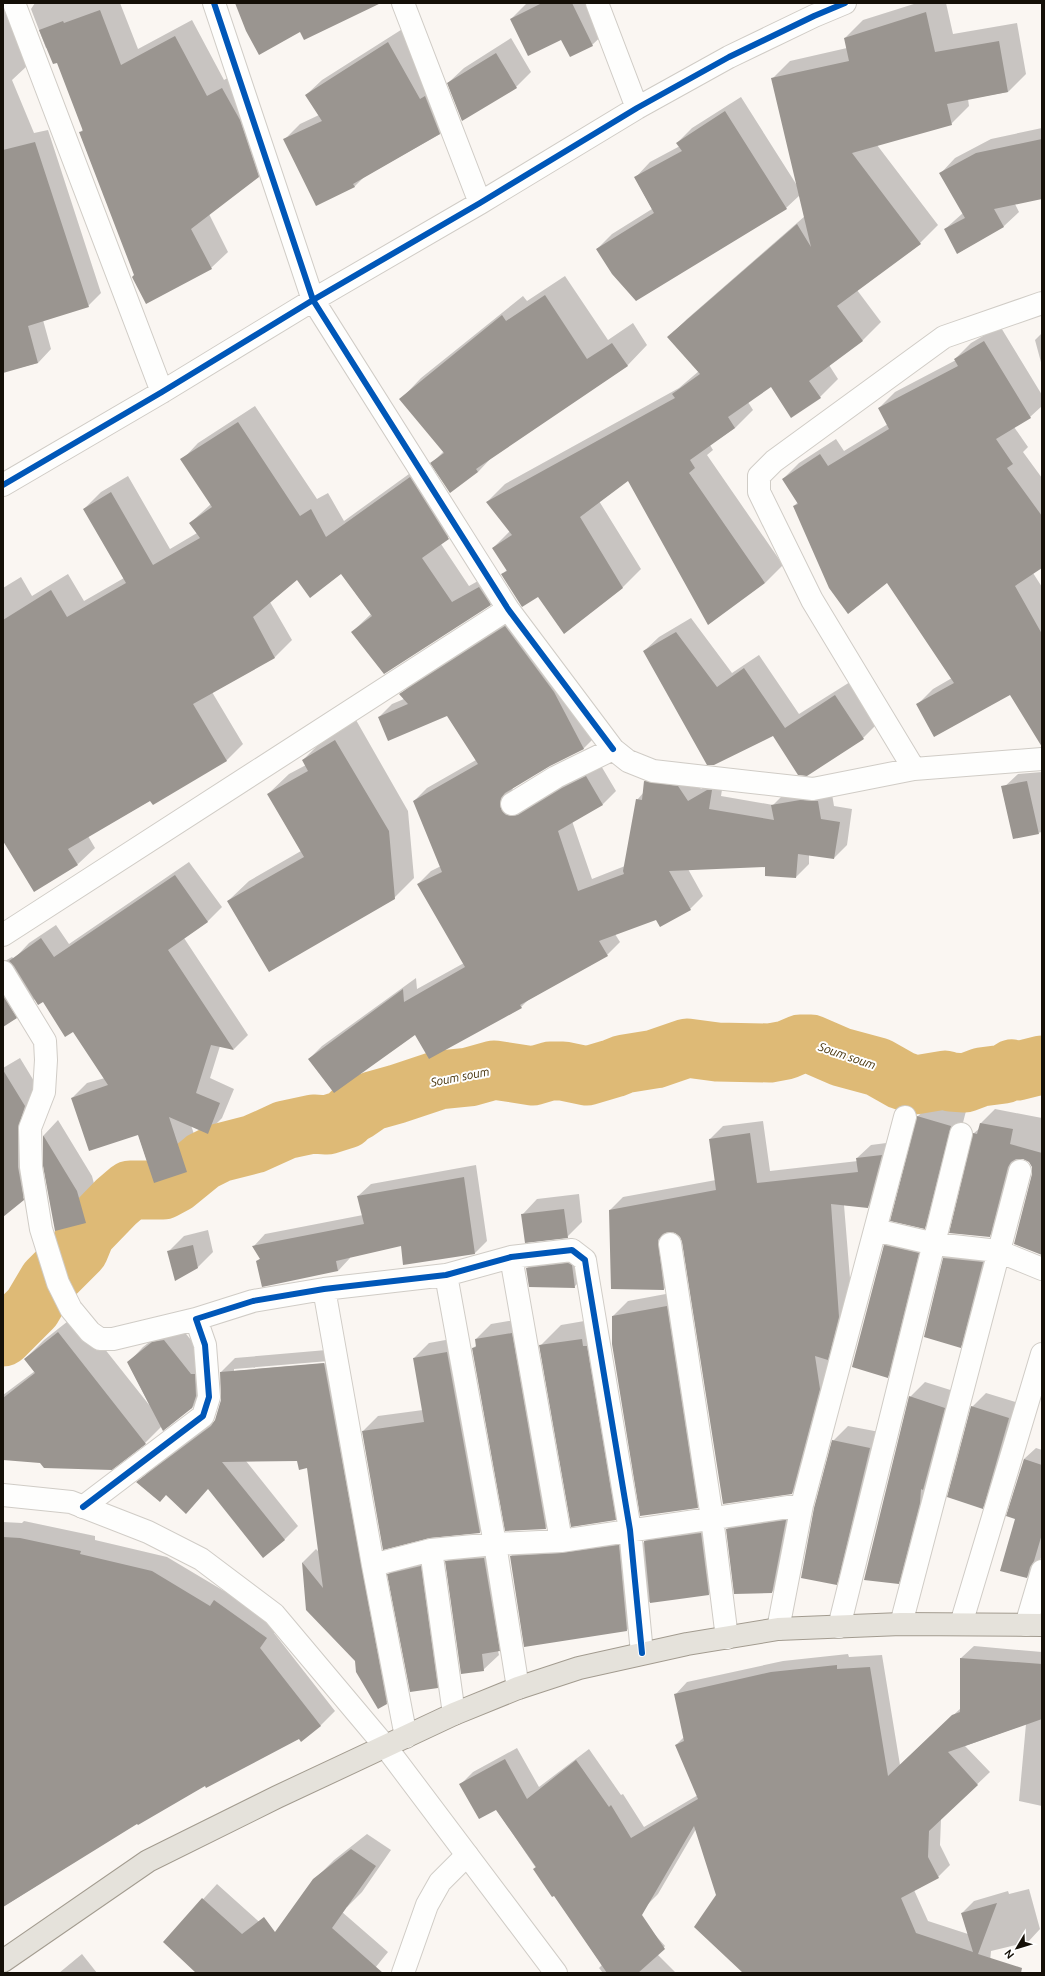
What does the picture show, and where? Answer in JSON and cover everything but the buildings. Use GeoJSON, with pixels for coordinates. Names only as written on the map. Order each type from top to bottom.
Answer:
{"type":"FeatureCollection","features":[{"type":"Feature","properties":{"kind":"main road"},"geometry":{"type":"LineString","coordinates":[[3,1961],[148,1861],[277,1797],[454,1714],[518,1688],[579,1668],[687,1644],[778,1629],[901,1624],[1034,1625]]}},
{"type":"Feature","properties":{"kind":"street"},"geometry":{"type":"LineString","coordinates":[[14,3],[162,392]]}},
{"type":"Feature","properties":{"kind":"street"},"geometry":{"type":"LineString","coordinates":[[214,3],[313,300],[508,609],[613,749],[628,761],[653,772],[812,789],[914,769],[1042,759]]}},
{"type":"Feature","properties":{"kind":"street"},"geometry":{"type":"LineString","coordinates":[[404,3],[480,203]]}},
{"type":"Feature","properties":{"kind":"street"},"geometry":{"type":"LineString","coordinates":[[597,3],[637,108]]}},
{"type":"Feature","properties":{"kind":"street"},"geometry":{"type":"LineString","coordinates":[[3,485],[162,392],[313,300],[480,203],[637,108],[811,9],[846,3]]}},
{"type":"Feature","properties":{"kind":"street"},"geometry":{"type":"LineString","coordinates":[[914,769],[812,600],[759,492],[759,476],[774,461],[944,337],[1042,303]]}},
{"type":"Feature","properties":{"kind":"street"},"geometry":{"type":"LineString","coordinates":[[3,935],[508,609]]}},
{"type":"Feature","properties":{"kind":"street"},"geometry":{"type":"LineString","coordinates":[[512,804],[556,778],[613,749]]}},
{"type":"Feature","properties":{"kind":"street"},"geometry":{"type":"LineString","coordinates":[[3,972],[44,1041],[46,1060],[44,1092],[30,1128],[31,1167],[41,1229],[58,1283],[71,1309],[90,1332],[100,1339],[113,1339],[196,1319],[253,1301],[324,1290],[446,1275],[511,1257],[572,1250],[584,1260],[630,1530],[642,1653]]}},
{"type":"Feature","properties":{"kind":"street"},"geometry":{"type":"LineString","coordinates":[[778,1629],[802,1505],[905,1117]]}},
{"type":"Feature","properties":{"kind":"street"},"geometry":{"type":"LineString","coordinates":[[839,1627],[961,1134]]}},
{"type":"Feature","properties":{"kind":"street"},"geometry":{"type":"LineString","coordinates":[[901,1624],[1020,1171]]}},
{"type":"Feature","properties":{"kind":"street"},"geometry":{"type":"LineString","coordinates":[[874,1230],[935,1244],[998,1251],[1042,1269]]}},
{"type":"Feature","properties":{"kind":"street"},"geometry":{"type":"LineString","coordinates":[[670,1244],[712,1518],[726,1638]]}},
{"type":"Feature","properties":{"kind":"street"},"geometry":{"type":"LineString","coordinates":[[511,1257],[561,1541]]}},
{"type":"Feature","properties":{"kind":"street"},"geometry":{"type":"LineString","coordinates":[[446,1275],[495,1544],[518,1688]]}},
{"type":"Feature","properties":{"kind":"street"},"geometry":{"type":"LineString","coordinates":[[324,1290],[373,1565],[406,1737]]}},
{"type":"Feature","properties":{"kind":"street"},"geometry":{"type":"LineString","coordinates":[[83,1507],[203,1416],[209,1397],[205,1345],[196,1319]]}},
{"type":"Feature","properties":{"kind":"street"},"geometry":{"type":"LineString","coordinates":[[961,1624],[1042,1354]]}},
{"type":"Feature","properties":{"kind":"street"},"geometry":{"type":"LineString","coordinates":[[3,1495],[71,1502],[148,1532],[201,1559],[274,1614],[385,1746],[556,1973]]}},
{"type":"Feature","properties":{"kind":"street"},"geometry":{"type":"LineString","coordinates":[[373,1565],[431,1550],[495,1544],[561,1541],[802,1505]]}},
{"type":"Feature","properties":{"kind":"street"},"geometry":{"type":"LineString","coordinates":[[431,1550],[454,1714]]}},
{"type":"Feature","properties":{"kind":"street"},"geometry":{"type":"LineString","coordinates":[[1034,1625],[1042,1571]]}},
{"type":"Feature","properties":{"kind":"street"},"geometry":{"type":"LineString","coordinates":[[403,1973],[427,1905],[440,1882],[467,1855]]}},
{"type":"Feature","properties":{"kind":"waterway","name":"Soum soum"},"geometry":{"type":"LineString","coordinates":[[3,1337],[32,1308],[48,1281],[79,1250],[86,1233],[116,1202],[130,1190],[163,1190],[176,1183],[203,1161],[219,1153],[254,1144],[285,1130],[313,1124],[327,1125],[346,1119],[351,1113],[356,1112],[372,1101],[439,1080],[469,1077],[494,1070],[533,1076],[550,1071],[563,1071],[587,1076],[624,1064],[655,1059],[687,1048],[717,1052],[770,1053],[786,1050],[800,1044],[811,1044],[841,1057],[878,1067],[901,1080],[915,1085],[945,1080],[965,1083],[981,1077],[1004,1074],[1012,1069],[1017,1071],[1042,1065]]}},
{"type":"Feature","properties":{"kind":"cycle path"},"geometry":{"type":"LineString","coordinates":[[214,3],[313,300],[508,609],[613,749]]}},
{"type":"Feature","properties":{"kind":"cycle path"},"geometry":{"type":"LineString","coordinates":[[3,485],[162,392],[313,300],[480,203],[637,108],[729,57],[814,16],[845,3]]}},
{"type":"Feature","properties":{"kind":"cycle path"},"geometry":{"type":"LineString","coordinates":[[83,1507],[203,1416],[209,1397],[205,1345],[196,1319],[253,1301],[324,1289],[446,1275],[511,1257],[572,1250],[585,1260],[630,1530],[642,1653]]}}]}
